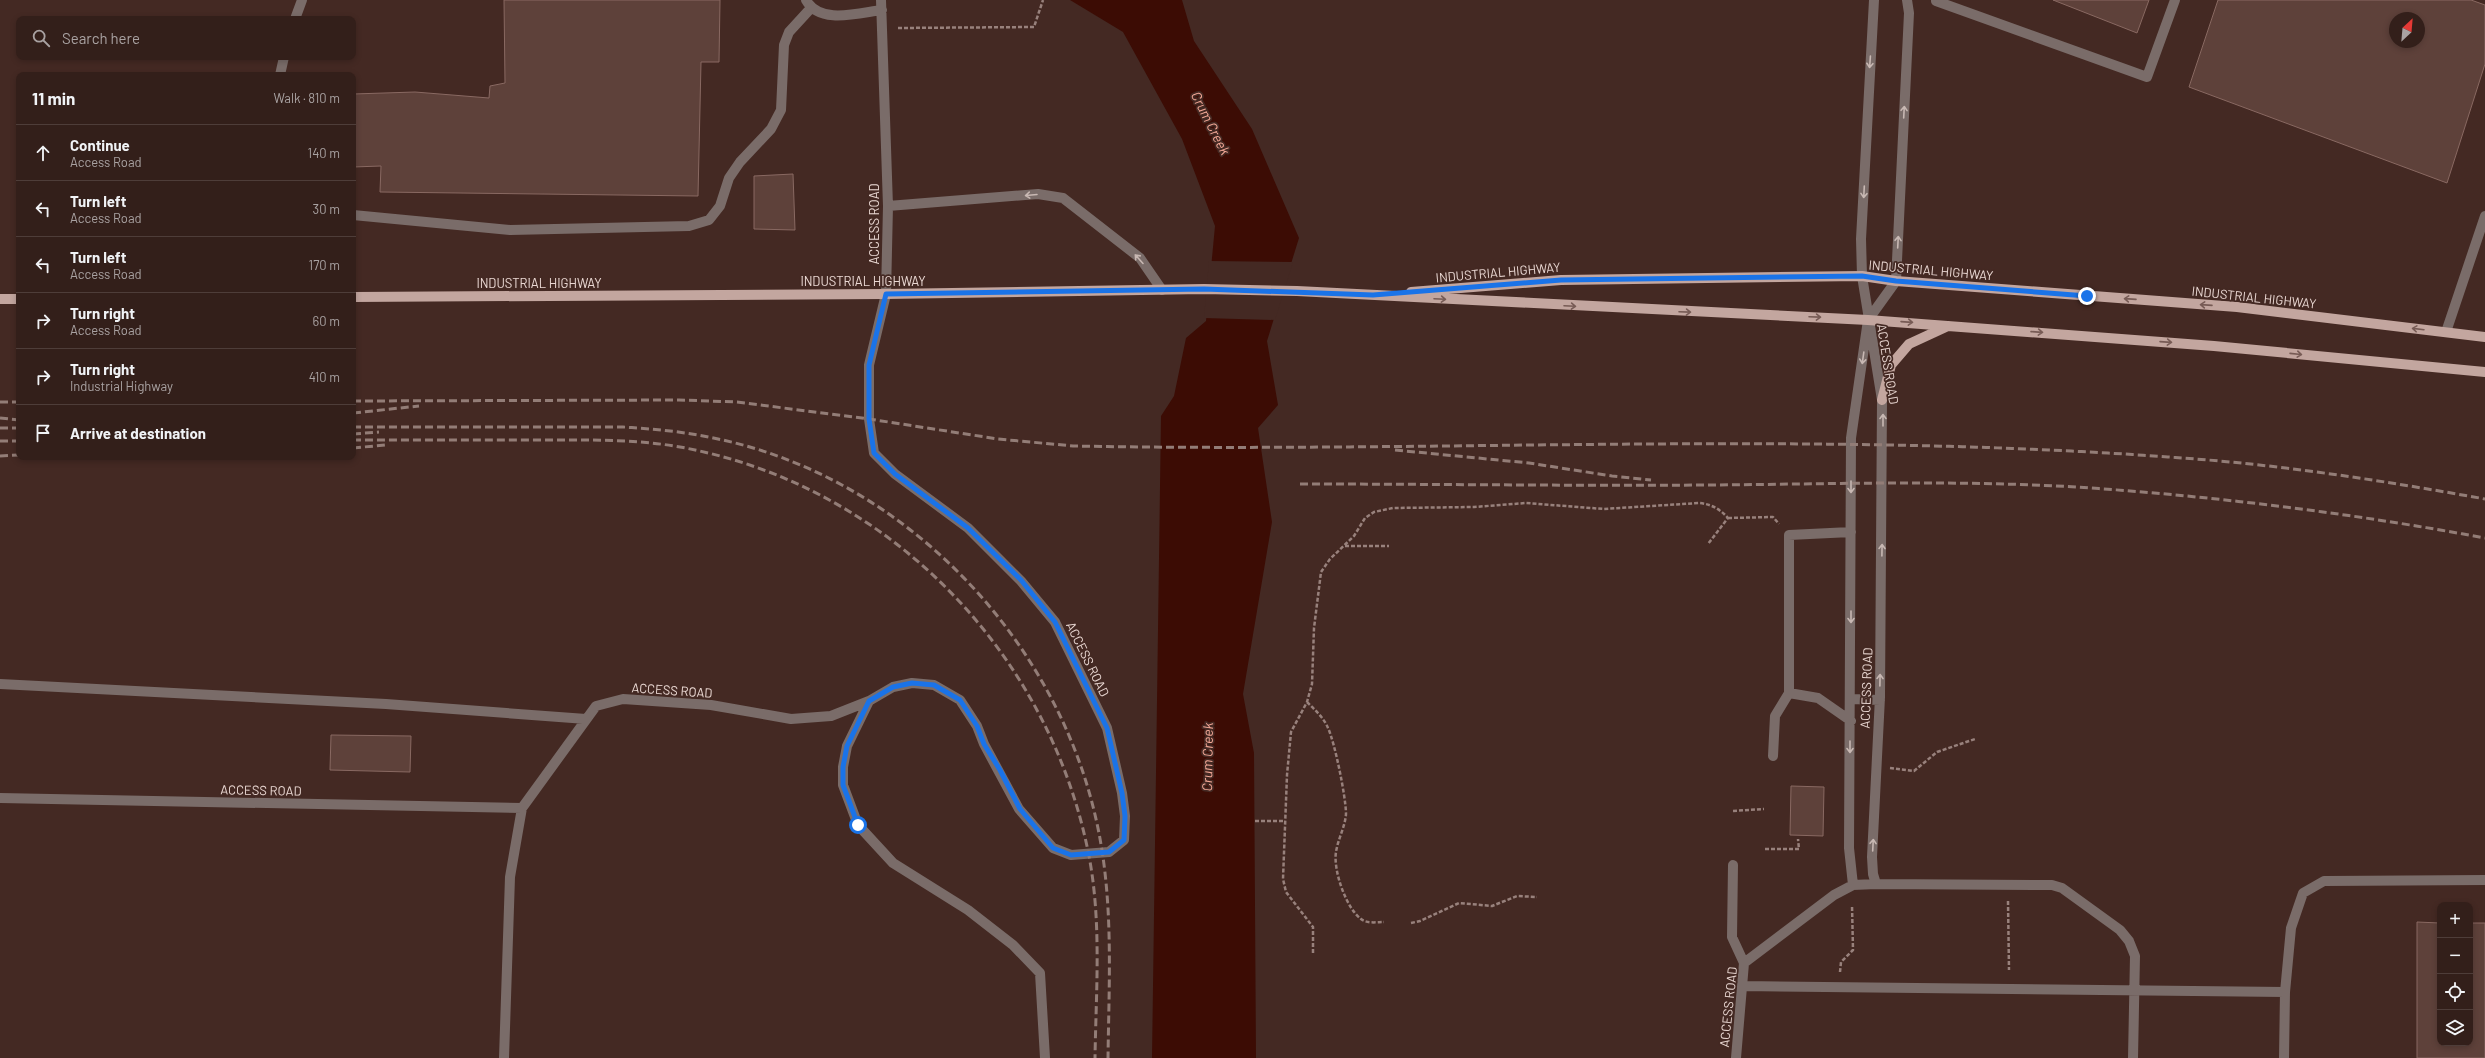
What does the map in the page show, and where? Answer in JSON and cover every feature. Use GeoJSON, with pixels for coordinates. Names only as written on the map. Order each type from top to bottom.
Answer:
{"type":"FeatureCollection","features":[{"type":"Feature","properties":{"kind":"main road","name":"INDUSTRIAL HIGHWAY"},"geometry":{"type":"LineString","coordinates":[[1373,295],[1561,280],[1862,276],[1896,281],[2237,307],[2485,337]]}},
{"type":"Feature","properties":{"kind":"main road","name":"INDUSTRIAL HIGHWAY"},"geometry":{"type":"LineString","coordinates":[[356,297],[886,294],[1204,289],[1297,291],[1868,320],[2214,346],[2485,372]]}},
{"type":"Feature","properties":{"kind":"main road"},"geometry":{"type":"LineString","coordinates":[[0,299],[16,299]]}},
{"type":"Feature","properties":{"kind":"main road"},"geometry":{"type":"LineString","coordinates":[[1882,400],[1891,364],[1909,344],[1948,326]]}},
{"type":"Feature","properties":{"kind":"lane"},"geometry":{"type":"LineString","coordinates":[[296,16],[302,0]]}},
{"type":"Feature","properties":{"kind":"lane"},"geometry":{"type":"LineString","coordinates":[[1868,320],[1862,276],[1862,239],[1874,0]]}},
{"type":"Feature","properties":{"kind":"lane"},"geometry":{"type":"LineString","coordinates":[[1868,320],[1896,281],[1909,13],[1906,0]]}},
{"type":"Feature","properties":{"kind":"lane"},"geometry":{"type":"LineString","coordinates":[[1936,1],[2147,77],[2175,0]]}},
{"type":"Feature","properties":{"kind":"lane"},"geometry":{"type":"LineString","coordinates":[[356,215],[510,230],[689,226],[709,220],[720,206],[730,178],[740,162],[771,129],[780,110],[784,45],[789,32],[808,4],[830,16],[881,5]]}},
{"type":"Feature","properties":{"kind":"lane","name":"ACCESS ROAD"},"geometry":{"type":"LineString","coordinates":[[504,1058],[510,877],[522,808],[596,706],[623,699],[711,705],[791,719],[831,716],[869,701],[893,687],[912,683],[934,685],[960,700],[977,726],[984,744],[1000,770],[1020,809],[1053,848],[1071,855],[1109,852],[1124,840],[1125,816],[1122,793],[1107,728],[1055,622],[1021,580],[968,528],[895,474],[874,453],[869,419],[869,365],[886,294],[888,206],[881,5]]}},
{"type":"Feature","properties":{"kind":"lane"},"geometry":{"type":"LineString","coordinates":[[281,72],[283,60]]}},
{"type":"Feature","properties":{"kind":"lane"},"geometry":{"type":"LineString","coordinates":[[888,206],[1038,194],[1063,198],[1140,258],[1162,290]]}},
{"type":"Feature","properties":{"kind":"lane"},"geometry":{"type":"LineString","coordinates":[[2446,332],[2485,216]]}},
{"type":"Feature","properties":{"kind":"lane","name":"ACCESS ROAD"},"geometry":{"type":"LineString","coordinates":[[1868,320],[1882,400],[1880,700],[1872,857],[1873,874],[1876,884]]}},
{"type":"Feature","properties":{"kind":"lane","name":"ACCESS ROAD"},"geometry":{"type":"LineString","coordinates":[[1736,1058],[1744,963],[1834,895],[1853,885],[1849,848],[1851,721],[1851,438],[1868,320]]}},
{"type":"Feature","properties":{"kind":"lane"},"geometry":{"type":"LineString","coordinates":[[1773,756],[1775,716],[1789,693],[1789,535],[1851,532]]}},
{"type":"Feature","properties":{"kind":"lane"},"geometry":{"type":"LineString","coordinates":[[0,684],[386,704],[586,719]]}},
{"type":"Feature","properties":{"kind":"lane"},"geometry":{"type":"LineString","coordinates":[[1789,693],[1818,698],[1851,721]]}},
{"type":"Feature","properties":{"kind":"lane"},"geometry":{"type":"LineString","coordinates":[[1851,699],[1880,700]]}},
{"type":"Feature","properties":{"kind":"lane"},"geometry":{"type":"LineString","coordinates":[[869,701],[847,746],[843,767],[843,785],[858,825],[893,863],[968,910],[1013,945],[1040,973],[1044,1058]]}},
{"type":"Feature","properties":{"kind":"lane","name":"ACCESS ROAD"},"geometry":{"type":"LineString","coordinates":[[0,798],[522,808]]}},
{"type":"Feature","properties":{"kind":"lane"},"geometry":{"type":"LineString","coordinates":[[1733,864],[1732,937],[1744,963]]}},
{"type":"Feature","properties":{"kind":"lane"},"geometry":{"type":"LineString","coordinates":[[2284,1058],[2285,992],[2291,928],[2303,893],[2324,881],[2485,880]]}},
{"type":"Feature","properties":{"kind":"lane"},"geometry":{"type":"LineString","coordinates":[[1853,885],[2052,885],[2062,888],[2120,930],[2129,941],[2134,956],[2132,1058]]}},
{"type":"Feature","properties":{"kind":"lane"},"geometry":{"type":"LineString","coordinates":[[1743,986],[2285,992]]}},
{"type":"Feature","properties":{"kind":"path"},"geometry":{"type":"LineString","coordinates":[[898,28],[1034,28],[1043,0]]}},
{"type":"Feature","properties":{"kind":"path"},"geometry":{"type":"LineString","coordinates":[[1313,953],[1313,927],[1286,892],[1283,879],[1290,732],[1307,702],[1312,684],[1314,628],[1320,572],[1330,559],[1345,546],[1365,518],[1374,512],[1393,508],[1474,507],[1526,502],[1604,509],[1699,503],[1707,504],[1721,511],[1728,518],[1773,517],[1789,535]]}},
{"type":"Feature","properties":{"kind":"path"},"geometry":{"type":"LineString","coordinates":[[1708,544],[1728,518]]}},
{"type":"Feature","properties":{"kind":"path"},"geometry":{"type":"LineString","coordinates":[[1345,546],[1389,546]]}},
{"type":"Feature","properties":{"kind":"path"},"geometry":{"type":"LineString","coordinates":[[1307,702],[1328,726],[1333,743],[1345,804],[1346,815],[1336,853],[1336,866],[1342,890],[1360,919],[1368,922],[1384,922]]}},
{"type":"Feature","properties":{"kind":"path"},"geometry":{"type":"LineString","coordinates":[[1889,768],[1914,772],[1937,752],[1975,739]]}},
{"type":"Feature","properties":{"kind":"path"},"geometry":{"type":"LineString","coordinates":[[1733,811],[1764,809]]}},
{"type":"Feature","properties":{"kind":"path"},"geometry":{"type":"LineString","coordinates":[[1255,821],[1285,821]]}},
{"type":"Feature","properties":{"kind":"path"},"geometry":{"type":"LineString","coordinates":[[1765,849],[1799,849],[1798,839]]}},
{"type":"Feature","properties":{"kind":"path"},"geometry":{"type":"LineString","coordinates":[[1411,923],[1420,921],[1459,903],[1492,906],[1517,896],[1537,897]]}},
{"type":"Feature","properties":{"kind":"path"},"geometry":{"type":"LineString","coordinates":[[2008,901],[2009,970]]}},
{"type":"Feature","properties":{"kind":"path"},"geometry":{"type":"LineString","coordinates":[[1840,974],[1841,962],[1853,950],[1852,904]]}},
{"type":"Feature","properties":{"kind":"water","name":"Crum Creek"},"geometry":{"type":"Polygon","coordinates":[[[1070,0],[1182,0],[1194,41],[1252,129],[1299,238],[1267,341],[1278,405],[1258,428],[1272,522],[1243,694],[1254,753],[1256,1058],[1152,1058],[1161,416],[1174,396],[1186,338],[1206,321],[1215,226],[1182,139],[1123,32],[1070,0]]]}},
{"type":"Feature","properties":{"kind":"pier"},"geometry":{"type":"Polygon","coordinates":[[[1209,261],[1293,262],[1275,320],[1204,318],[1209,261]]]}},
{"type":"Feature","properties":{"kind":"building"},"geometry":{"type":"Polygon","coordinates":[[[504,0],[720,0],[719,62],[701,62],[698,196],[380,192],[381,166],[356,167],[356,94],[415,92],[489,98],[490,86],[505,83],[504,0]]]}},
{"type":"Feature","properties":{"kind":"building"},"geometry":{"type":"Polygon","coordinates":[[[2053,0],[2149,0],[2137,33],[2053,0]]]}},
{"type":"Feature","properties":{"kind":"building"},"geometry":{"type":"Polygon","coordinates":[[[2218,0],[2471,0],[2485,5],[2485,64],[2447,183],[2189,87],[2218,0]]]}},
{"type":"Feature","properties":{"kind":"building"},"geometry":{"type":"Polygon","coordinates":[[[793,174],[795,230],[754,229],[754,176],[793,174]]]}},
{"type":"Feature","properties":{"kind":"building"},"geometry":{"type":"Polygon","coordinates":[[[331,735],[411,736],[410,772],[330,770],[331,735]]]}},
{"type":"Feature","properties":{"kind":"building"},"geometry":{"type":"Polygon","coordinates":[[[1791,786],[1824,787],[1823,836],[1790,835],[1791,786]]]}},
{"type":"Feature","properties":{"kind":"building"},"geometry":{"type":"Polygon","coordinates":[[[2417,922],[2437,923],[2437,1046],[2473,1046],[2473,923],[2485,923],[2485,1058],[2417,1058],[2417,922]]]}},
{"type":"Feature","properties":{"kind":"railway"},"geometry":{"type":"LineString","coordinates":[[356,401],[679,400],[737,402],[869,419],[998,439],[1073,446],[1350,447],[1766,444],[1905,445],[2044,450],[2182,458],[2296,469],[2485,499]]}},
{"type":"Feature","properties":{"kind":"railway"},"geometry":{"type":"LineString","coordinates":[[0,402],[16,402]]}},
{"type":"Feature","properties":{"kind":"railway"},"geometry":{"type":"LineString","coordinates":[[356,413],[419,406]]}},
{"type":"Feature","properties":{"kind":"railway"},"geometry":{"type":"LineString","coordinates":[[0,418],[16,420]]}},
{"type":"Feature","properties":{"kind":"railway"},"geometry":{"type":"LineString","coordinates":[[356,427],[623,427],[671,431],[718,439],[786,459],[849,489],[908,528],[961,575],[1007,629],[1046,688],[1076,752],[1096,819],[1106,878],[1109,938],[1108,1058]]}},
{"type":"Feature","properties":{"kind":"railway"},"geometry":{"type":"LineString","coordinates":[[0,428],[16,428]]}},
{"type":"Feature","properties":{"kind":"railway"},"geometry":{"type":"LineString","coordinates":[[356,434],[379,432]]}},
{"type":"Feature","properties":{"kind":"railway"},"geometry":{"type":"LineString","coordinates":[[356,440],[595,440],[629,441],[680,447],[755,467],[824,497],[888,538],[946,587],[995,644],[1036,708],[1067,777],[1088,851],[1095,902],[1097,928],[1095,1058]]}},
{"type":"Feature","properties":{"kind":"railway"},"geometry":{"type":"LineString","coordinates":[[0,441],[16,441]]}},
{"type":"Feature","properties":{"kind":"railway"},"geometry":{"type":"LineString","coordinates":[[356,448],[385,445]]}},
{"type":"Feature","properties":{"kind":"railway"},"geometry":{"type":"LineString","coordinates":[[1395,450],[1529,463],[1612,476],[1651,480]]}},
{"type":"Feature","properties":{"kind":"railway"},"geometry":{"type":"LineString","coordinates":[[0,456],[16,455]]}},
{"type":"Feature","properties":{"kind":"railway"},"geometry":{"type":"LineString","coordinates":[[1300,484],[1660,485],[1940,483],[2076,487],[2179,495],[2281,506],[2485,538]]}},
{"type":"Feature","properties":{"kind":"route"},"geometry":{"type":"LineString","coordinates":[[858,825],[843,785],[843,767],[847,746],[869,701],[893,687],[912,683],[934,685],[960,700],[977,726],[984,744],[1000,770],[1020,809],[1053,848],[1071,855],[1109,852],[1124,840],[1125,816],[1122,793],[1107,728],[1055,622],[1021,580],[968,528],[895,474],[874,453],[869,419],[869,365],[886,294],[1204,289],[1297,291],[1373,295],[1561,280],[1678,277],[1862,276],[1896,281],[2087,296]]}}]}
